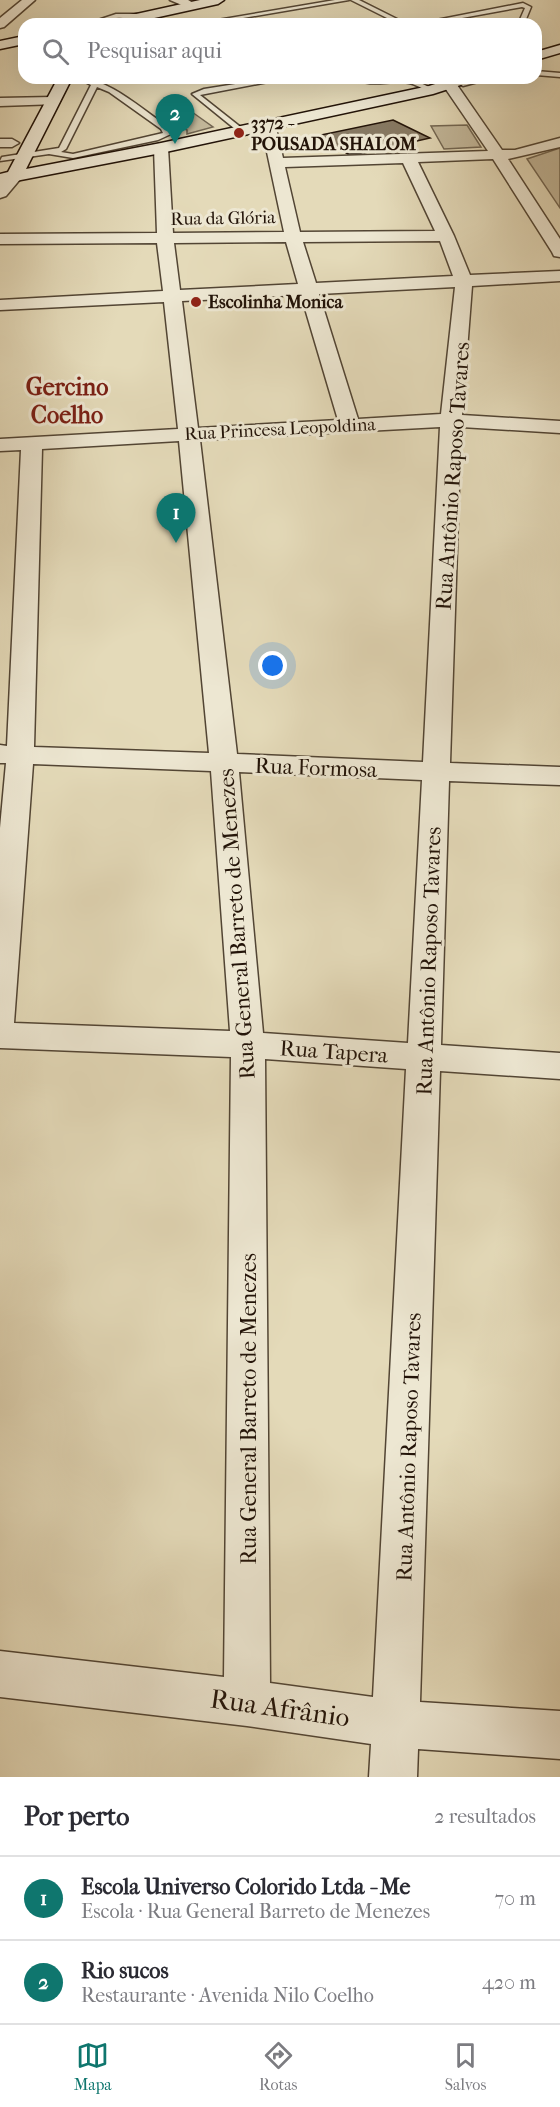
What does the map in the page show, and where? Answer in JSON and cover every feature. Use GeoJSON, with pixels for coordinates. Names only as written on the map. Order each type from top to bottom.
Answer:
{"type":"FeatureCollection","features":[{"type":"Feature","properties":{"kind":"main road"},"geometry":{"type":"LineString","coordinates":[[150,18],[192,5],[218,0]]}},
{"type":"Feature","properties":{"kind":"main road"},"geometry":{"type":"LineString","coordinates":[[153,18],[233,0]]}},
{"type":"Feature","properties":{"kind":"main road"},"geometry":{"type":"LineString","coordinates":[[0,45],[18,41]]}},
{"type":"Feature","properties":{"kind":"main road"},"geometry":{"type":"LineString","coordinates":[[542,48],[560,44]]}},
{"type":"Feature","properties":{"kind":"main road"},"geometry":{"type":"LineString","coordinates":[[542,54],[560,49]]}},
{"type":"Feature","properties":{"kind":"main road"},"geometry":{"type":"LineString","coordinates":[[0,53],[18,50]]}},
{"type":"Feature","properties":{"kind":"main road"},"geometry":{"type":"LineString","coordinates":[[542,69],[560,73]]}},
{"type":"Feature","properties":{"kind":"main road"},"geometry":{"type":"LineString","coordinates":[[7,178],[23,156],[46,101],[50,84]]}},
{"type":"Feature","properties":{"kind":"main road"},"geometry":{"type":"LineString","coordinates":[[3,152],[60,84]]}},
{"type":"Feature","properties":{"kind":"main road"},"geometry":{"type":"LineString","coordinates":[[7,178],[163,138],[240,131],[409,84]]}},
{"type":"Feature","properties":{"kind":"street"},"geometry":{"type":"LineString","coordinates":[[0,24],[29,0]]}},
{"type":"Feature","properties":{"kind":"street"},"geometry":{"type":"LineString","coordinates":[[176,0],[192,5]]}},
{"type":"Feature","properties":{"kind":"street"},"geometry":{"type":"LineString","coordinates":[[462,84],[498,155],[560,252]]}},
{"type":"Feature","properties":{"kind":"street"},"geometry":{"type":"LineString","coordinates":[[462,84],[519,159]]}},
{"type":"Feature","properties":{"kind":"street"},"geometry":{"type":"LineString","coordinates":[[0,102],[46,101]]}},
{"type":"Feature","properties":{"kind":"street"},"geometry":{"type":"LineString","coordinates":[[268,124],[293,237],[349,424]]}},
{"type":"Feature","properties":{"kind":"street","name":"Rua General Barreto de Menezes"},"geometry":{"type":"LineString","coordinates":[[163,138],[165,238],[189,435],[224,764],[248,1045],[247,1703]]}},
{"type":"Feature","properties":{"kind":"street"},"geometry":{"type":"LineString","coordinates":[[276,163],[498,155],[519,159],[560,142]]}},
{"type":"Feature","properties":{"kind":"street","name":"Rua Antônio Raposo Tavares"},"geometry":{"type":"LineString","coordinates":[[393,1777],[451,420],[464,282],[446,236],[408,158]]}},
{"type":"Feature","properties":{"kind":"street"},"geometry":{"type":"LineString","coordinates":[[0,193],[7,178]]}},
{"type":"Feature","properties":{"kind":"street"},"geometry":{"type":"LineString","coordinates":[[535,213],[556,212]]}},
{"type":"Feature","properties":{"kind":"street","name":"Rua da Glória"},"geometry":{"type":"LineString","coordinates":[[0,239],[446,236]]}},
{"type":"Feature","properties":{"kind":"street"},"geometry":{"type":"LineString","coordinates":[[0,305],[560,276]]}},
{"type":"Feature","properties":{"kind":"street","name":"Rua Princesa Leopoldina"},"geometry":{"type":"LineString","coordinates":[[0,445],[451,420],[560,427]]}},
{"type":"Feature","properties":{"kind":"street"},"geometry":{"type":"LineString","coordinates":[[0,1019],[10,754],[32,443]]}},
{"type":"Feature","properties":{"kind":"street","name":"Rua Formosa"},"geometry":{"type":"LineString","coordinates":[[10,754],[560,776]]}},
{"type":"Feature","properties":{"kind":"street","name":"Rua Tapera"},"geometry":{"type":"LineString","coordinates":[[0,1035],[248,1045],[560,1066]]}},
{"type":"Feature","properties":{"kind":"street","name":"Rua Afrânio"},"geometry":{"type":"LineString","coordinates":[[0,1674],[247,1703],[396,1724],[560,1735]]}},
{"type":"Feature","properties":{"kind":"lane"},"geometry":{"type":"LineString","coordinates":[[234,18],[346,0]]}},
{"type":"Feature","properties":{"kind":"lane"},"geometry":{"type":"LineString","coordinates":[[354,0],[392,18]]}},
{"type":"Feature","properties":{"kind":"lane"},"geometry":{"type":"LineString","coordinates":[[452,18],[526,2],[528,7],[523,18]]}},
{"type":"Feature","properties":{"kind":"lane"},"geometry":{"type":"LineString","coordinates":[[109,18],[116,16],[130,18]]}},
{"type":"Feature","properties":{"kind":"lane"},"geometry":{"type":"LineString","coordinates":[[542,73],[560,73]]}},
{"type":"Feature","properties":{"kind":"lane"},"geometry":{"type":"LineString","coordinates":[[63,149],[95,84],[111,91],[163,138]]}},
{"type":"Feature","properties":{"kind":"lane"},"geometry":{"type":"LineString","coordinates":[[240,131],[195,94],[248,84]]}},
{"type":"Feature","properties":{"kind":"lane"},"geometry":{"type":"LineString","coordinates":[[3,152],[23,156],[63,149],[163,138],[168,131],[165,136],[147,140],[73,156],[50,152]]}},
{"type":"Feature","properties":{"kind":"shaded area"},"geometry":{"type":"Polygon","coordinates":[[[192,112],[213,127],[187,134],[187,130],[156,117],[192,112]]]}},
{"type":"Feature","properties":{"kind":"shaded area"},"geometry":{"type":"Polygon","coordinates":[[[467,125],[481,147],[444,149],[431,126],[467,125]]]}},
{"type":"Feature","properties":{"kind":"shaded area"},"geometry":{"type":"Polygon","coordinates":[[[560,148],[560,208],[527,159],[560,148]]]}},
{"type":"Feature","properties":{"kind":"building"},"geometry":{"type":"Polygon","coordinates":[[[393,120],[430,138],[364,153],[348,154],[316,136],[393,120]]]}},
{"type":"Feature","properties":{"kind":"place","name":"3372 - POUSADA SHALOM"},"geometry":{"type":"Point","coordinates":[239,133]}},
{"type":"Feature","properties":{"kind":"place","name":"Rio sucos"},"geometry":{"type":"Point","coordinates":[175,144]}},
{"type":"Feature","properties":{"kind":"place","name":"Escolinha Monica"},"geometry":{"type":"Point","coordinates":[196,302]}},
{"type":"Feature","properties":{"kind":"place","name":"Escola Universo Colorido Ltda - Me"},"geometry":{"type":"Point","coordinates":[176,543]}},
{"type":"Feature","properties":{"kind":"district","name":"Gercino Coelho"},"geometry":{"type":"Point","coordinates":[67,401]}}]}
